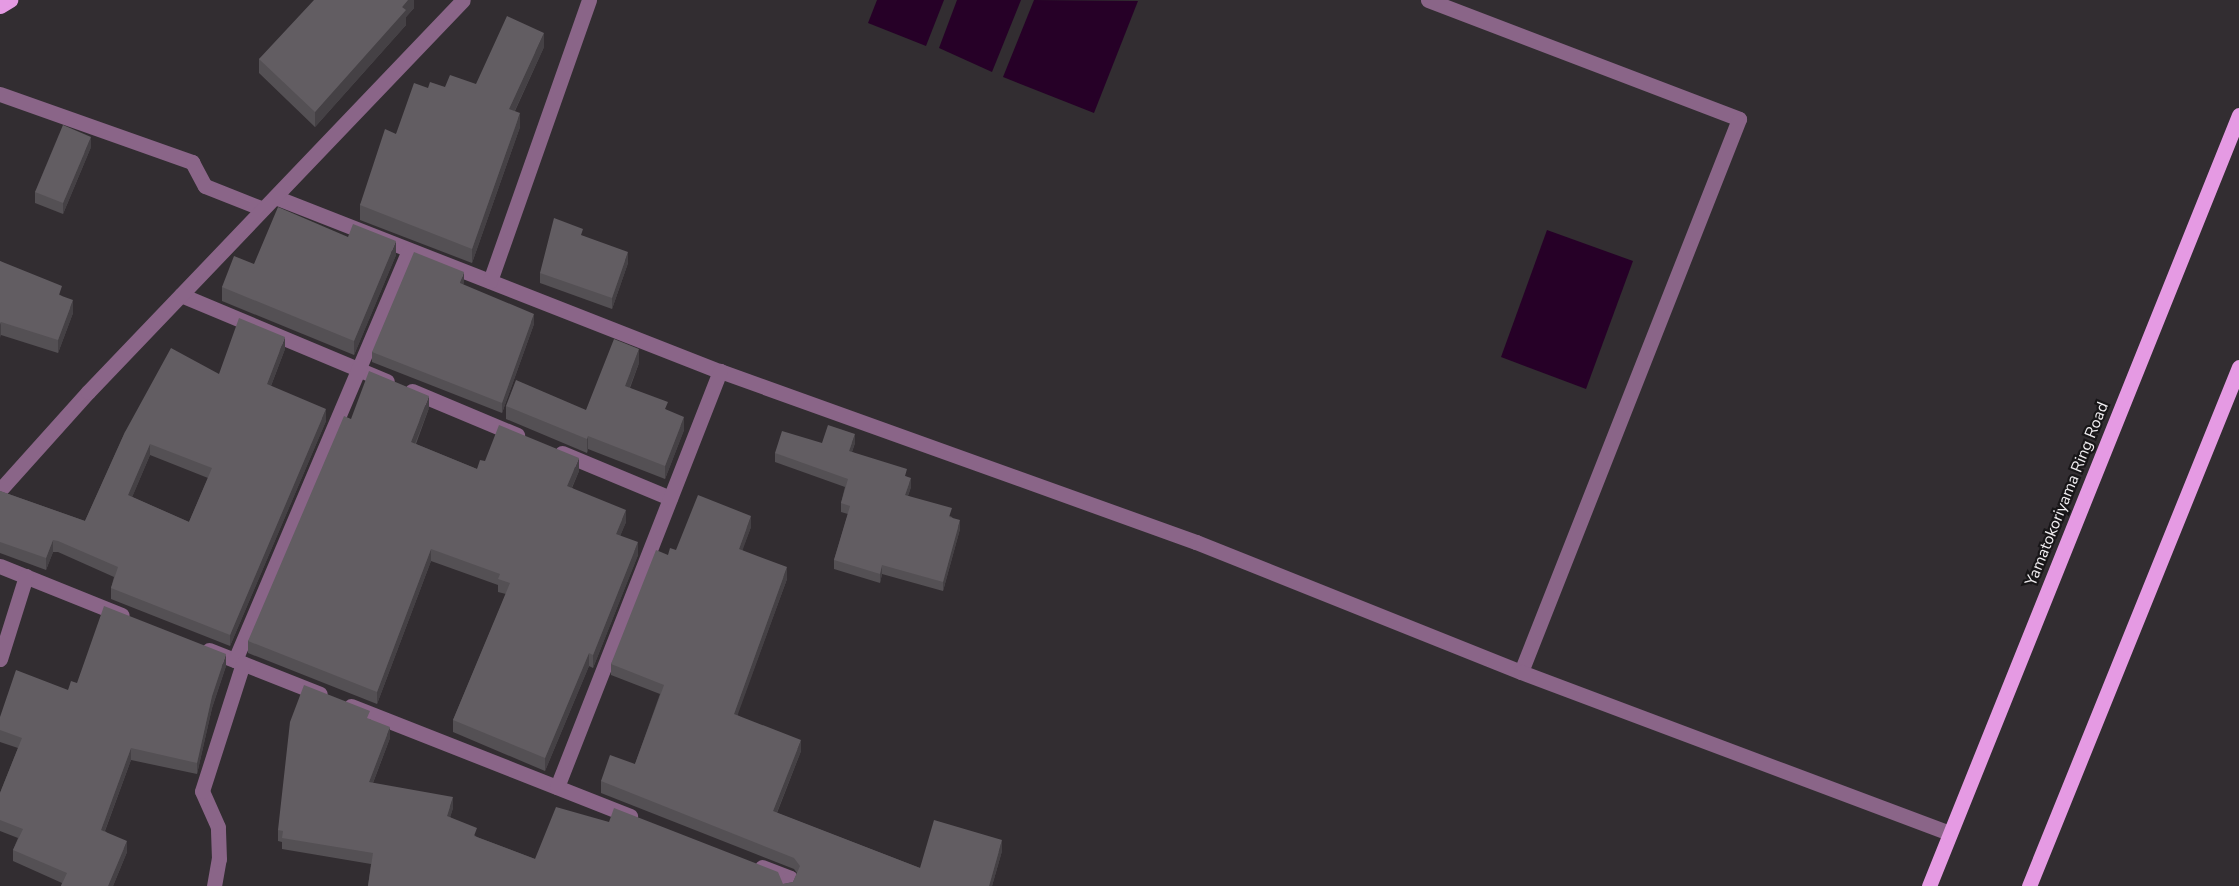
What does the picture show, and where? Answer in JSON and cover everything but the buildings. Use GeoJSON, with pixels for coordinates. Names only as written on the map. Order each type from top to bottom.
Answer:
{"type":"FeatureCollection","features":[{"type":"Feature","properties":{"kind":"main road"},"geometry":{"type":"LineString","coordinates":[[0,6],[10,0]]}},
{"type":"Feature","properties":{"kind":"main road","name":"Yamatokoriyama Ring Road"},"geometry":{"type":"LineString","coordinates":[[1929,886],[2239,115]]}},
{"type":"Feature","properties":{"kind":"main road"},"geometry":{"type":"LineString","coordinates":[[2030,886],[2239,367]]}},
{"type":"Feature","properties":{"kind":"street"},"geometry":{"type":"LineString","coordinates":[[0,490],[181,295],[464,0]]}},
{"type":"Feature","properties":{"kind":"street"},"geometry":{"type":"LineString","coordinates":[[490,282],[589,0]]}},
{"type":"Feature","properties":{"kind":"street"},"geometry":{"type":"LineString","coordinates":[[1428,0],[1739,118],[1521,672]]}},
{"type":"Feature","properties":{"kind":"street"},"geometry":{"type":"LineString","coordinates":[[0,94],[192,162],[205,186],[263,209]]}},
{"type":"Feature","properties":{"kind":"street"},"geometry":{"type":"LineString","coordinates":[[275,197],[720,371],[1196,542],[1521,672],[1950,833]]}},
{"type":"Feature","properties":{"kind":"street"},"geometry":{"type":"LineString","coordinates":[[214,886],[219,859],[218,827],[202,791],[239,662],[409,250]]}},
{"type":"Feature","properties":{"kind":"street"},"geometry":{"type":"LineString","coordinates":[[181,295],[670,498]]}},
{"type":"Feature","properties":{"kind":"street"},"geometry":{"type":"LineString","coordinates":[[557,787],[720,371]]}},
{"type":"Feature","properties":{"kind":"street"},"geometry":{"type":"LineString","coordinates":[[0,566],[136,620]]}},
{"type":"Feature","properties":{"kind":"street"},"geometry":{"type":"LineString","coordinates":[[0,659],[26,576]]}},
{"type":"Feature","properties":{"kind":"street"},"geometry":{"type":"LineString","coordinates":[[191,643],[646,822]]}},
{"type":"Feature","properties":{"kind":"street"},"geometry":{"type":"LineString","coordinates":[[746,861],[790,878],[787,886]]}},
{"type":"Feature","properties":{"kind":"shaded area"},"geometry":{"type":"Polygon","coordinates":[[[877,0],[944,0],[926,46],[868,23],[877,0]]]}},
{"type":"Feature","properties":{"kind":"shaded area"},"geometry":{"type":"Polygon","coordinates":[[[957,0],[1021,0],[992,72],[939,48],[957,0]]]}},
{"type":"Feature","properties":{"kind":"shaded area"},"geometry":{"type":"Polygon","coordinates":[[[1034,0],[1138,1],[1094,113],[1003,77],[1034,0]]]}},
{"type":"Feature","properties":{"kind":"shaded area"},"geometry":{"type":"Polygon","coordinates":[[[1547,230],[1633,261],[1586,389],[1501,357],[1547,230]]]}}]}
